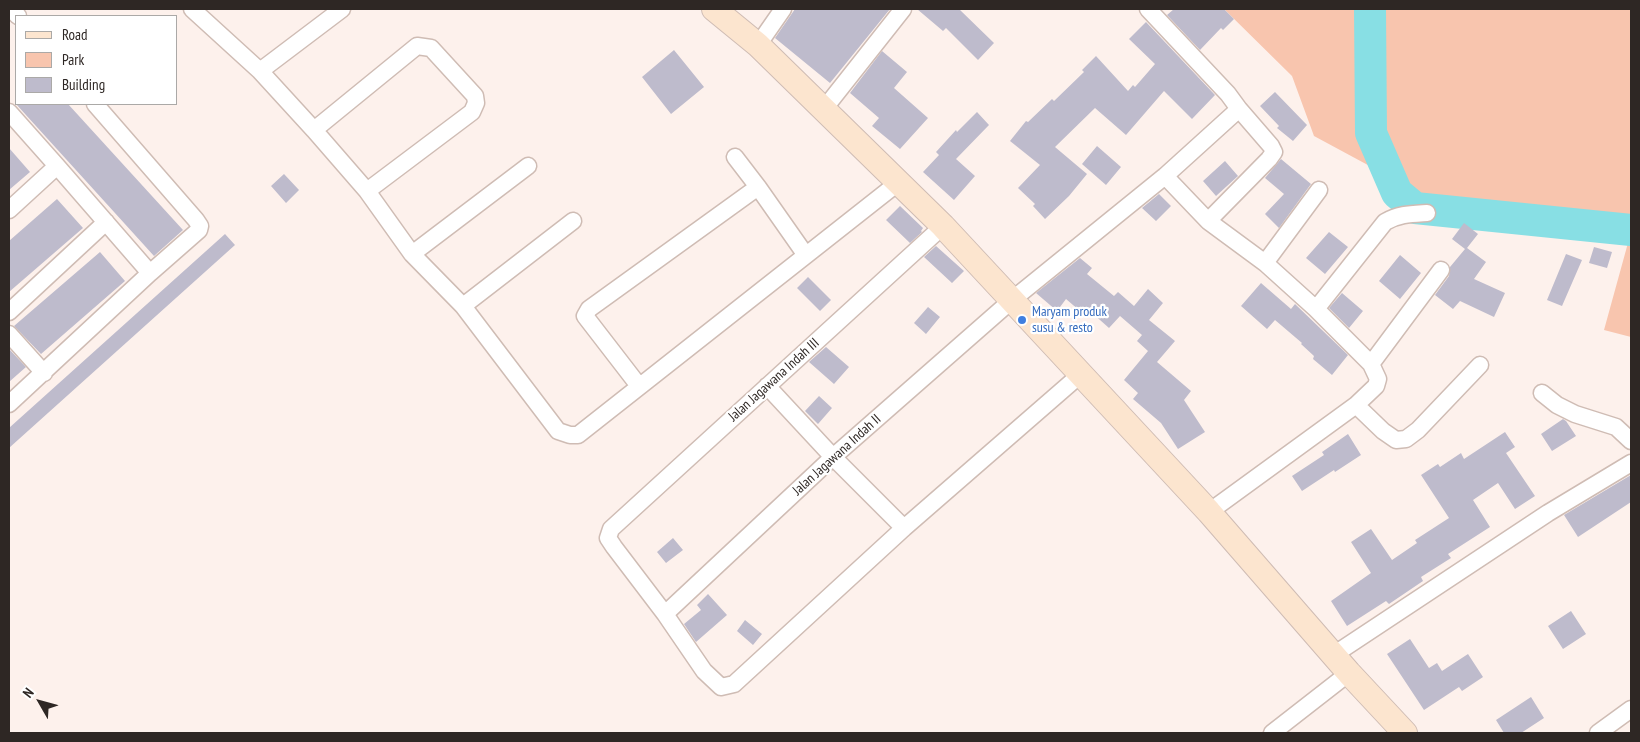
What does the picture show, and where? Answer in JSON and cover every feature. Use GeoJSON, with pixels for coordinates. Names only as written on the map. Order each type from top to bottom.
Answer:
{"type":"FeatureCollection","features":[{"type":"Feature","properties":{"kind":"street"},"geometry":{"type":"LineString","coordinates":[[192,9],[260,71],[314,130],[367,191],[412,254],[463,306],[558,431],[570,436],[578,435],[899,182]]}},
{"type":"Feature","properties":{"kind":"street"},"geometry":{"type":"LineString","coordinates":[[260,71],[342,9]]}},
{"type":"Feature","properties":{"kind":"street"},"geometry":{"type":"LineString","coordinates":[[714,9],[758,45],[943,226],[1209,512],[1405,733]]}},
{"type":"Feature","properties":{"kind":"street"},"geometry":{"type":"LineString","coordinates":[[758,45],[783,9]]}},
{"type":"Feature","properties":{"kind":"street"},"geometry":{"type":"LineString","coordinates":[[824,108],[903,9]]}},
{"type":"Feature","properties":{"kind":"street"},"geometry":{"type":"LineString","coordinates":[[1148,9],[1228,94],[1274,152],[1208,221]]}},
{"type":"Feature","properties":{"kind":"street"},"geometry":{"type":"LineString","coordinates":[[314,130],[417,46],[431,48],[475,96],[476,103],[472,112],[367,191]]}},
{"type":"Feature","properties":{"kind":"street"},"geometry":{"type":"LineString","coordinates":[[9,404],[199,230],[200,226],[95,105]]}},
{"type":"Feature","properties":{"kind":"street","name":"Jalan Jagawana Indah II"},"geometry":{"type":"LineString","coordinates":[[665,614],[833,457],[1012,300],[1165,176],[1239,109]]}},
{"type":"Feature","properties":{"kind":"street"},"geometry":{"type":"LineString","coordinates":[[9,113],[150,273]]}},
{"type":"Feature","properties":{"kind":"street"},"geometry":{"type":"LineString","coordinates":[[736,157],[806,254]]}},
{"type":"Feature","properties":{"kind":"street"},"geometry":{"type":"LineString","coordinates":[[9,210],[57,166]]}},
{"type":"Feature","properties":{"kind":"street"},"geometry":{"type":"LineString","coordinates":[[412,254],[528,166]]}},
{"type":"Feature","properties":{"kind":"street"},"geometry":{"type":"LineString","coordinates":[[1165,176],[1208,221],[1265,263],[1316,309],[1371,364],[1378,379],[1376,386],[1356,405],[1209,512]]}},
{"type":"Feature","properties":{"kind":"street"},"geometry":{"type":"LineString","coordinates":[[639,386],[584,316],[758,187]]}},
{"type":"Feature","properties":{"kind":"street"},"geometry":{"type":"LineString","coordinates":[[1265,263],[1319,190]]}},
{"type":"Feature","properties":{"kind":"street"},"geometry":{"type":"LineString","coordinates":[[1316,309],[1386,222],[1394,217],[1407,214],[1426,213]]}},
{"type":"Feature","properties":{"kind":"street"},"geometry":{"type":"LineString","coordinates":[[463,306],[573,221]]}},
{"type":"Feature","properties":{"kind":"street"},"geometry":{"type":"LineString","coordinates":[[9,312],[106,222]]}},
{"type":"Feature","properties":{"kind":"street","name":"Jalan Jagawana Indah III"},"geometry":{"type":"LineString","coordinates":[[665,614],[608,538],[611,529],[943,226]]}},
{"type":"Feature","properties":{"kind":"street"},"geometry":{"type":"LineString","coordinates":[[1371,364],[1440,270]]}},
{"type":"Feature","properties":{"kind":"street"},"geometry":{"type":"LineString","coordinates":[[9,334],[44,373]]}},
{"type":"Feature","properties":{"kind":"street"},"geometry":{"type":"LineString","coordinates":[[1356,405],[1383,431],[1396,440],[1406,439],[1418,430],[1480,365]]}},
{"type":"Feature","properties":{"kind":"street"},"geometry":{"type":"LineString","coordinates":[[665,614],[704,671],[721,687],[734,684],[904,528],[1081,374]]}},
{"type":"Feature","properties":{"kind":"street"},"geometry":{"type":"LineString","coordinates":[[767,386],[833,457],[904,528]]}},
{"type":"Feature","properties":{"kind":"street"},"geometry":{"type":"LineString","coordinates":[[1542,393],[1557,405],[1575,414],[1616,427],[1631,441]]}},
{"type":"Feature","properties":{"kind":"street"},"geometry":{"type":"LineString","coordinates":[[1335,654],[1548,513],[1631,462]]}},
{"type":"Feature","properties":{"kind":"street"},"geometry":{"type":"LineString","coordinates":[[1272,733],[1350,673]]}},
{"type":"Feature","properties":{"kind":"street"},"geometry":{"type":"LineString","coordinates":[[1598,733],[1631,709]]}},
{"type":"Feature","properties":{"kind":"green space"},"geometry":{"type":"Polygon","coordinates":[[[1224,9],[1631,9],[1631,221],[1537,216],[1468,219],[1314,136],[1292,76],[1224,9]]]}},
{"type":"Feature","properties":{"kind":"green space"},"geometry":{"type":"Polygon","coordinates":[[[1631,232],[1631,337],[1604,330],[1631,232]]]}},
{"type":"Feature","properties":{"kind":"building"},"geometry":{"type":"Polygon","coordinates":[[[795,9],[890,9],[830,83],[775,38],[795,9]]]}},
{"type":"Feature","properties":{"kind":"building"},"geometry":{"type":"Polygon","coordinates":[[[917,9],[959,9],[994,43],[978,60],[946,28],[943,31],[917,9]]]}},
{"type":"Feature","properties":{"kind":"building"},"geometry":{"type":"Polygon","coordinates":[[[1174,9],[1224,9],[1234,19],[1223,30],[1221,28],[1200,50],[1167,15],[1174,9]]]}},
{"type":"Feature","properties":{"kind":"building"},"geometry":{"type":"Polygon","coordinates":[[[1146,22],[1215,95],[1192,119],[1164,91],[1126,135],[1095,108],[1055,147],[1087,174],[1069,196],[1045,219],[1033,206],[1035,204],[1018,188],[1040,165],[1010,141],[1026,121],[1028,122],[1052,99],[1054,101],[1084,72],[1082,70],[1096,56],[1128,91],[1133,85],[1135,87],[1155,64],[1129,39],[1146,22]]]}},
{"type":"Feature","properties":{"kind":"building"},"geometry":{"type":"Polygon","coordinates":[[[674,50],[704,87],[671,114],[642,77],[674,50]]]}},
{"type":"Feature","properties":{"kind":"building"},"geometry":{"type":"Polygon","coordinates":[[[882,51],[907,72],[894,88],[928,118],[900,149],[872,126],[879,118],[850,93],[882,51]]]}},
{"type":"Feature","properties":{"kind":"building"},"geometry":{"type":"Polygon","coordinates":[[[1275,92],[1307,125],[1293,141],[1277,128],[1279,126],[1260,106],[1275,92]]]}},
{"type":"Feature","properties":{"kind":"building"},"geometry":{"type":"Polygon","coordinates":[[[17,105],[69,105],[183,230],[154,256],[17,105]]]}},
{"type":"Feature","properties":{"kind":"building"},"geometry":{"type":"Polygon","coordinates":[[[977,112],[989,125],[956,159],[975,176],[954,200],[923,172],[939,155],[936,152],[956,130],[957,132],[977,112]]]}},
{"type":"Feature","properties":{"kind":"building"},"geometry":{"type":"Polygon","coordinates":[[[1097,146],[1121,167],[1106,185],[1082,164],[1097,146]]]}},
{"type":"Feature","properties":{"kind":"building"},"geometry":{"type":"Polygon","coordinates":[[[9,148],[30,172],[9,190],[9,148]]]}},
{"type":"Feature","properties":{"kind":"building"},"geometry":{"type":"Polygon","coordinates":[[[1281,159],[1311,184],[1279,228],[1265,214],[1284,194],[1265,178],[1281,159]]]}},
{"type":"Feature","properties":{"kind":"building"},"geometry":{"type":"Polygon","coordinates":[[[1225,161],[1238,176],[1216,196],[1203,181],[1225,161]]]}},
{"type":"Feature","properties":{"kind":"building"},"geometry":{"type":"Polygon","coordinates":[[[284,174],[299,190],[286,203],[271,186],[284,174]]]}},
{"type":"Feature","properties":{"kind":"building"},"geometry":{"type":"Polygon","coordinates":[[[1159,194],[1171,206],[1156,221],[1142,208],[1159,194]]]}},
{"type":"Feature","properties":{"kind":"building"},"geometry":{"type":"Polygon","coordinates":[[[57,199],[83,228],[9,292],[9,241],[57,199]]]}},
{"type":"Feature","properties":{"kind":"building"},"geometry":{"type":"Polygon","coordinates":[[[900,206],[923,228],[922,232],[910,243],[886,220],[900,206]]]}},
{"type":"Feature","properties":{"kind":"building"},"geometry":{"type":"Polygon","coordinates":[[[1464,223],[1478,234],[1467,248],[1486,262],[1474,279],[1505,293],[1494,317],[1460,301],[1453,309],[1435,295],[1449,276],[1450,267],[1465,249],[1452,239],[1464,223]]]}},
{"type":"Feature","properties":{"kind":"building"},"geometry":{"type":"Polygon","coordinates":[[[1329,232],[1348,247],[1325,274],[1306,258],[1329,232]]]}},
{"type":"Feature","properties":{"kind":"building"},"geometry":{"type":"Polygon","coordinates":[[[225,234],[235,245],[9,448],[9,428],[225,234]]]}},
{"type":"Feature","properties":{"kind":"building"},"geometry":{"type":"Polygon","coordinates":[[[936,246],[964,271],[952,283],[924,257],[936,246]]]}},
{"type":"Feature","properties":{"kind":"building"},"geometry":{"type":"Polygon","coordinates":[[[1594,247],[1612,252],[1607,268],[1589,263],[1594,247]]]}},
{"type":"Feature","properties":{"kind":"building"},"geometry":{"type":"Polygon","coordinates":[[[100,252],[125,281],[41,354],[14,326],[100,252]]]}},
{"type":"Feature","properties":{"kind":"building"},"geometry":{"type":"Polygon","coordinates":[[[1566,254],[1582,260],[1562,306],[1547,300],[1566,254]]]}},
{"type":"Feature","properties":{"kind":"building"},"geometry":{"type":"Polygon","coordinates":[[[1400,255],[1421,273],[1400,299],[1379,281],[1400,255]]]}},
{"type":"Feature","properties":{"kind":"building"},"geometry":{"type":"Polygon","coordinates":[[[1080,258],[1092,268],[1087,274],[1114,296],[1118,292],[1134,306],[1148,289],[1163,303],[1149,320],[1175,341],[1157,362],[1191,391],[1184,400],[1205,432],[1178,449],[1161,423],[1133,399],[1138,393],[1124,380],[1148,351],[1137,341],[1142,335],[1120,316],[1109,328],[1091,312],[1087,317],[1066,299],[1057,311],[1036,293],[1080,258]]]}},
{"type":"Feature","properties":{"kind":"building"},"geometry":{"type":"Polygon","coordinates":[[[808,277],[831,300],[820,311],[797,288],[808,277]]]}},
{"type":"Feature","properties":{"kind":"building"},"geometry":{"type":"Polygon","coordinates":[[[1261,283],[1291,309],[1295,304],[1348,355],[1332,375],[1313,359],[1314,356],[1302,343],[1275,320],[1267,329],[1241,306],[1261,283]]]}},
{"type":"Feature","properties":{"kind":"building"},"geometry":{"type":"Polygon","coordinates":[[[1342,293],[1363,311],[1349,328],[1329,308],[1342,293]]]}},
{"type":"Feature","properties":{"kind":"building"},"geometry":{"type":"Polygon","coordinates":[[[928,307],[940,317],[926,334],[914,323],[928,307]]]}},
{"type":"Feature","properties":{"kind":"building"},"geometry":{"type":"Polygon","coordinates":[[[826,347],[849,367],[834,384],[809,362],[826,347]]]}},
{"type":"Feature","properties":{"kind":"building"},"geometry":{"type":"Polygon","coordinates":[[[9,349],[26,367],[9,382],[9,349]]]}},
{"type":"Feature","properties":{"kind":"building"},"geometry":{"type":"Polygon","coordinates":[[[819,396],[832,408],[818,424],[805,411],[819,396]]]}},
{"type":"Feature","properties":{"kind":"building"},"geometry":{"type":"Polygon","coordinates":[[[1563,419],[1576,436],[1552,451],[1541,434],[1563,419]]]}},
{"type":"Feature","properties":{"kind":"building"},"geometry":{"type":"Polygon","coordinates":[[[1505,432],[1515,447],[1506,453],[1535,496],[1515,509],[1498,483],[1473,500],[1490,527],[1448,554],[1451,558],[1421,577],[1423,581],[1389,604],[1386,601],[1347,626],[1331,601],[1371,573],[1351,542],[1371,529],[1392,560],[1417,543],[1415,540],[1449,518],[1421,475],[1438,464],[1440,467],[1461,453],[1464,459],[1505,432]]]}},
{"type":"Feature","properties":{"kind":"building"},"geometry":{"type":"Polygon","coordinates":[[[1348,434],[1361,455],[1302,491],[1292,476],[1324,455],[1322,452],[1348,434]]]}},
{"type":"Feature","properties":{"kind":"building"},"geometry":{"type":"Polygon","coordinates":[[[1631,475],[1631,502],[1578,537],[1564,515],[1631,475]]]}},
{"type":"Feature","properties":{"kind":"building"},"geometry":{"type":"Polygon","coordinates":[[[673,538],[683,550],[666,563],[657,552],[673,538]]]}},
{"type":"Feature","properties":{"kind":"building"},"geometry":{"type":"Polygon","coordinates":[[[708,594],[727,615],[696,642],[684,624],[701,610],[697,605],[708,594]]]}},
{"type":"Feature","properties":{"kind":"building"},"geometry":{"type":"Polygon","coordinates":[[[1571,611],[1586,634],[1563,649],[1548,626],[1571,611]]]}},
{"type":"Feature","properties":{"kind":"building"},"geometry":{"type":"Polygon","coordinates":[[[745,620],[762,634],[753,645],[737,631],[745,620]]]}},
{"type":"Feature","properties":{"kind":"building"},"geometry":{"type":"Polygon","coordinates":[[[1410,639],[1429,668],[1437,663],[1442,671],[1468,654],[1483,677],[1462,691],[1459,687],[1424,710],[1387,654],[1410,639]]]}},
{"type":"Feature","properties":{"kind":"building"},"geometry":{"type":"Polygon","coordinates":[[[1531,697],[1544,718],[1521,733],[1504,733],[1496,720],[1531,697]]]}},
{"type":"Feature","properties":{"kind":"waterway"},"geometry":{"type":"LineString","coordinates":[[1370,9],[1371,133],[1397,193],[1415,208],[1631,230]]}},
{"type":"Feature","properties":{"kind":"place","name":"Maryam produk susu & resto"},"geometry":{"type":"Point","coordinates":[1022,320]}}]}
